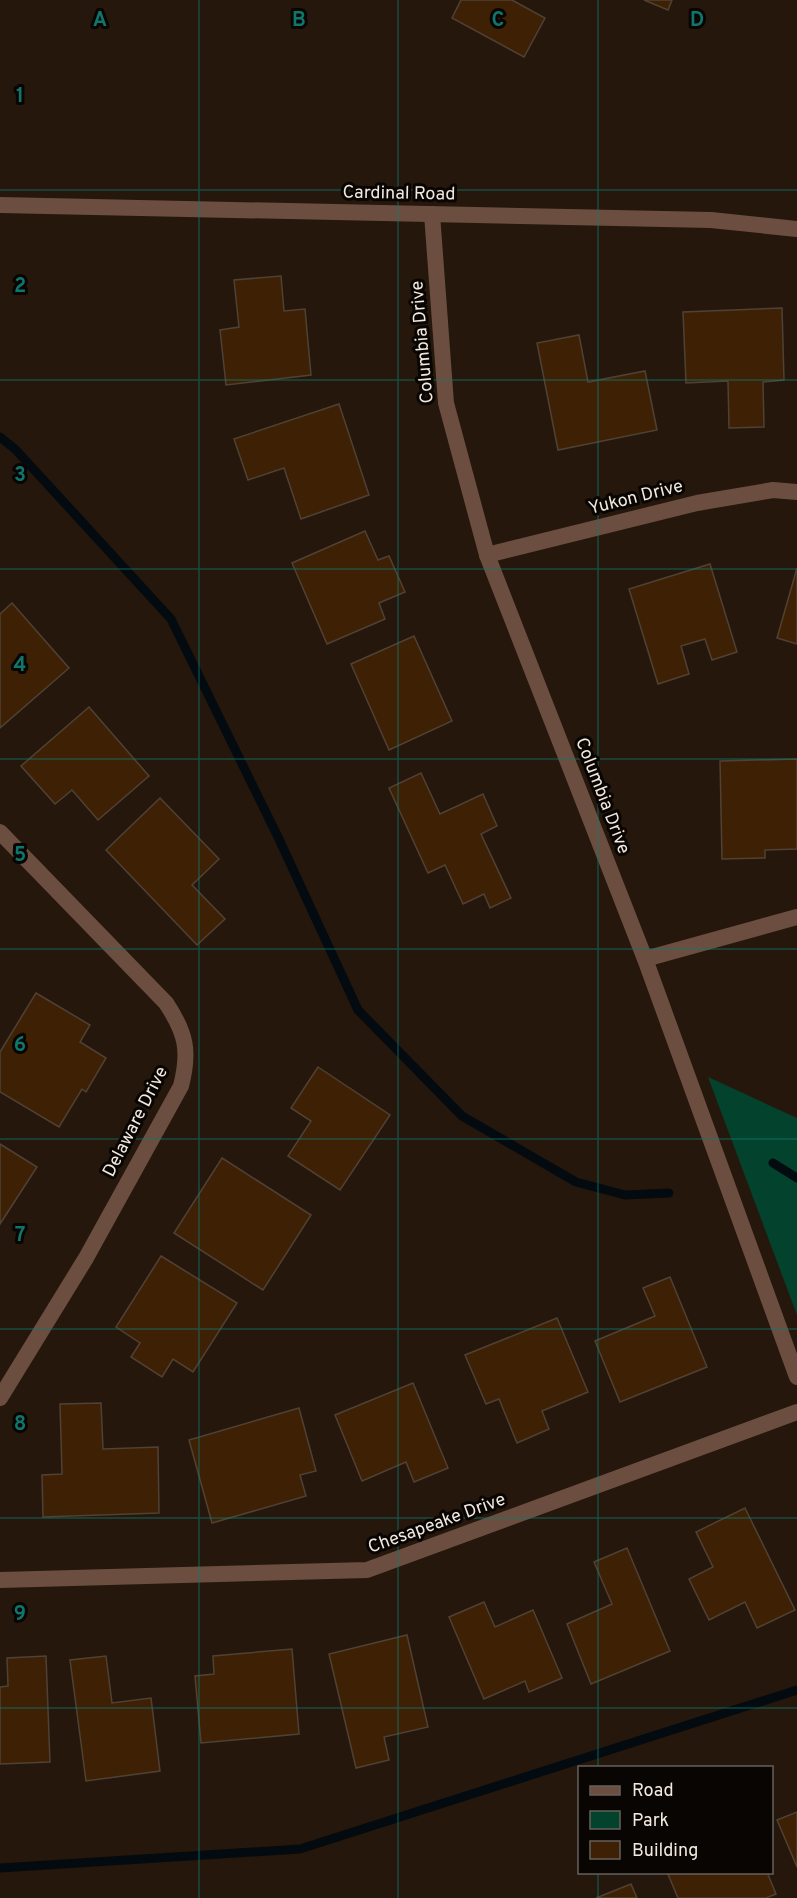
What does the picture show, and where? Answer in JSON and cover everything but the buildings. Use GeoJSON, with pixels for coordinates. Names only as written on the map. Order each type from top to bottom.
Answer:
{"type":"FeatureCollection","features":[{"type":"Feature","properties":{"kind":"street","name":"Cardinal Road"},"geometry":{"type":"LineString","coordinates":[[0,205],[711,220],[797,229]]}},
{"type":"Feature","properties":{"kind":"street","name":"Columbia Drive"},"geometry":{"type":"LineString","coordinates":[[432,214],[446,403],[487,555],[645,959],[797,1377]]}},
{"type":"Feature","properties":{"kind":"street","name":"Yukon Drive"},"geometry":{"type":"LineString","coordinates":[[487,555],[697,503],[773,490],[797,492]]}},
{"type":"Feature","properties":{"kind":"street","name":"Delaware Drive"},"geometry":{"type":"LineString","coordinates":[[0,832],[166,1003],[179,1022],[186,1047],[186,1065],[181,1086],[86,1258],[0,1398]]}},
{"type":"Feature","properties":{"kind":"street"},"geometry":{"type":"LineString","coordinates":[[645,959],[797,917]]}},
{"type":"Feature","properties":{"kind":"street","name":"Chesapeake Drive"},"geometry":{"type":"LineString","coordinates":[[0,1580],[367,1570],[797,1412]]}},
{"type":"Feature","properties":{"kind":"green space"},"geometry":{"type":"Polygon","coordinates":[[[708,1077],[797,1118],[797,1315],[708,1077]]]}},
{"type":"Feature","properties":{"kind":"waterway"},"geometry":{"type":"LineString","coordinates":[[0,437],[16,450],[171,619],[278,837],[358,1010],[462,1116],[576,1182],[625,1195],[669,1193]]}},
{"type":"Feature","properties":{"kind":"waterway"},"geometry":{"type":"LineString","coordinates":[[773,1163],[797,1178]]}},
{"type":"Feature","properties":{"kind":"waterway"},"geometry":{"type":"LineString","coordinates":[[0,1868],[300,1849],[797,1690]]}}]}
